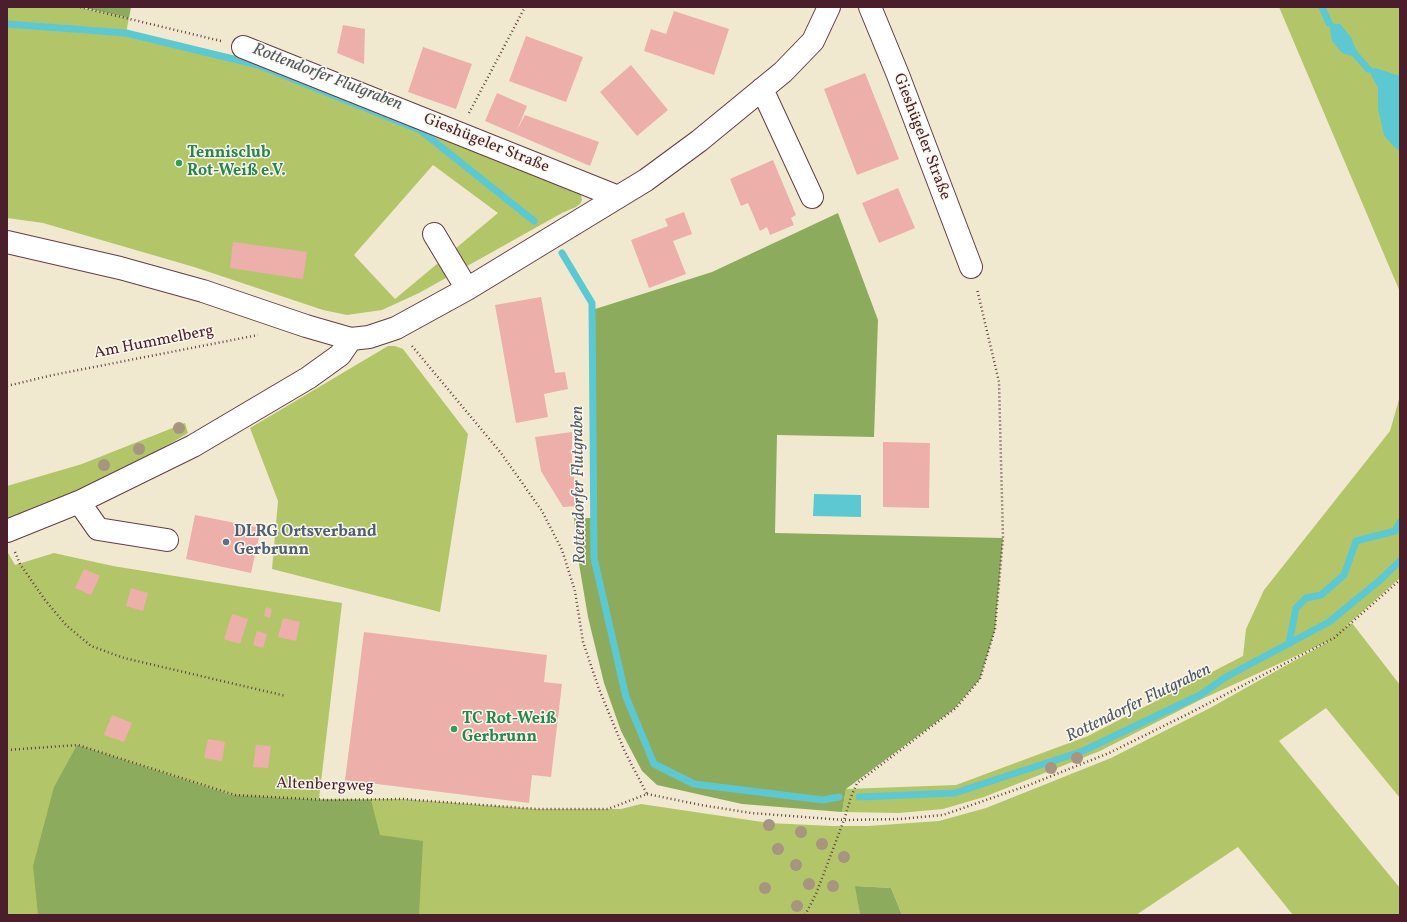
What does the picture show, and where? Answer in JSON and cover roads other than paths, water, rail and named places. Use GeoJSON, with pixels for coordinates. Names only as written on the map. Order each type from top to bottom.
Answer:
{"type":"FeatureCollection","features":[{"type":"Feature","properties":{"kind":"street"},"geometry":{"type":"LineString","coordinates":[[10,540],[79,502],[193,446],[308,378],[340,355],[360,338],[396,328],[467,289],[646,180],[700,141],[783,72],[813,41],[830,7]]}},
{"type":"Feature","properties":{"kind":"street","name":"Gieshügeler Straße"},"geometry":{"type":"LineString","coordinates":[[870,7],[898,75],[971,267]]}},
{"type":"Feature","properties":{"kind":"street","name":"Gieshügeler Straße"},"geometry":{"type":"LineString","coordinates":[[243,47],[618,197]]}},
{"type":"Feature","properties":{"kind":"street"},"geometry":{"type":"LineString","coordinates":[[762,89],[812,197]]}},
{"type":"Feature","properties":{"kind":"street"},"geometry":{"type":"LineString","coordinates":[[434,234],[467,289]]}},
{"type":"Feature","properties":{"kind":"street"},"geometry":{"type":"LineString","coordinates":[[7,242],[120,268],[203,291],[306,326],[360,338]]}},
{"type":"Feature","properties":{"kind":"street"},"geometry":{"type":"LineString","coordinates":[[79,502],[98,529],[167,540]]}},
{"type":"Feature","properties":{"kind":"water"},"geometry":{"type":"Polygon","coordinates":[[[1329,23],[1340,24],[1351,37],[1357,52],[1352,56],[1342,53],[1332,41],[1329,23]]]}},
{"type":"Feature","properties":{"kind":"water"},"geometry":{"type":"Polygon","coordinates":[[[1376,68],[1400,76],[1400,151],[1393,146],[1384,135],[1378,109],[1378,88],[1368,69],[1376,68]]]}},
{"type":"Feature","properties":{"kind":"water"},"geometry":{"type":"Polygon","coordinates":[[[814,494],[861,495],[861,517],[813,516],[814,494]]]}},
{"type":"Feature","properties":{"kind":"waterway"},"geometry":{"type":"LineString","coordinates":[[1322,7],[1329,23]]}},
{"type":"Feature","properties":{"kind":"waterway","name":"Rottendorfer Flutgraben"},"geometry":{"type":"LineString","coordinates":[[7,24],[126,33],[258,65],[420,130],[534,221]]}},
{"type":"Feature","properties":{"kind":"waterway"},"geometry":{"type":"LineString","coordinates":[[1355,54],[1368,69]]}},
{"type":"Feature","properties":{"kind":"waterway","name":"Rottendorfer Flutgraben"},"geometry":{"type":"LineString","coordinates":[[562,253],[592,303],[594,558],[626,697],[654,764],[694,784],[823,800],[839,797]]}},
{"type":"Feature","properties":{"kind":"waterway"},"geometry":{"type":"LineString","coordinates":[[1289,644],[1296,608],[1306,598],[1321,595],[1344,575],[1356,541],[1395,531],[1400,522]]}},
{"type":"Feature","properties":{"kind":"waterway","name":"Rottendorfer Flutgraben"},"geometry":{"type":"LineString","coordinates":[[859,797],[955,793],[1083,751],[1200,695],[1226,677],[1329,622],[1379,581],[1400,561]]}},
{"type":"Feature","properties":{"kind":"place","name":"Tennisclub Rot-Weiß e.V."},"geometry":{"type":"Point","coordinates":[179,163]}},
{"type":"Feature","properties":{"kind":"place","name":"DLRG Ortsverband Gerbrunn"},"geometry":{"type":"Point","coordinates":[226,542]}},
{"type":"Feature","properties":{"kind":"place","name":"TC Rot-Weiß Gerbrunn"},"geometry":{"type":"Point","coordinates":[454,729]}}]}
